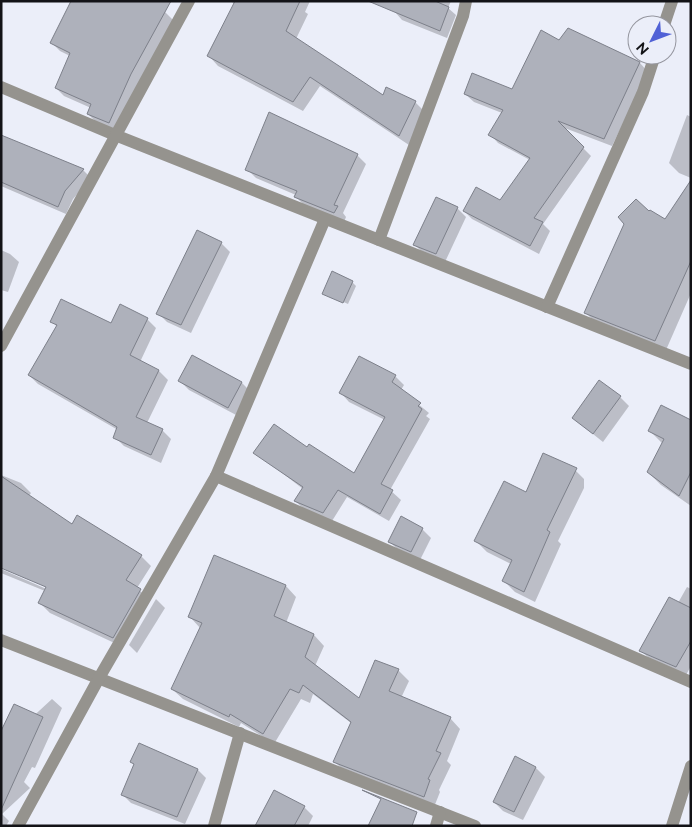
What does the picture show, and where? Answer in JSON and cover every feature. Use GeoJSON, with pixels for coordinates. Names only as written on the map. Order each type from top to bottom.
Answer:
{"type":"FeatureCollection","features":[{"type":"Feature","properties":{"kind":"street"},"geometry":{"type":"LineString","coordinates":[[1,346],[189,1]]}},
{"type":"Feature","properties":{"kind":"street"},"geometry":{"type":"LineString","coordinates":[[379,240],[463,16],[466,1]]}},
{"type":"Feature","properties":{"kind":"street"},"geometry":{"type":"LineString","coordinates":[[667,15],[672,1]]}},
{"type":"Feature","properties":{"kind":"street"},"geometry":{"type":"LineString","coordinates":[[547,307],[643,92],[652,65]]}},
{"type":"Feature","properties":{"kind":"street"},"geometry":{"type":"LineString","coordinates":[[1,87],[115,135],[691,364]]}},
{"type":"Feature","properties":{"kind":"street"},"geometry":{"type":"LineString","coordinates":[[18,826],[99,678],[216,476],[325,219]]}},
{"type":"Feature","properties":{"kind":"street"},"geometry":{"type":"LineString","coordinates":[[216,476],[691,682]]}},
{"type":"Feature","properties":{"kind":"street"},"geometry":{"type":"LineString","coordinates":[[1,640],[475,826]]}},
{"type":"Feature","properties":{"kind":"street"},"geometry":{"type":"LineString","coordinates":[[214,826],[240,733]]}},
{"type":"Feature","properties":{"kind":"street"},"geometry":{"type":"LineString","coordinates":[[672,826],[691,766]]}},
{"type":"Feature","properties":{"kind":"street"},"geometry":{"type":"LineString","coordinates":[[436,826],[440,812]]}},
{"type":"Feature","properties":{"kind":"building"},"geometry":{"type":"Polygon","coordinates":[[[71,1],[171,1],[131,74],[109,123],[87,114],[91,104],[55,88],[70,53],[50,43],[71,1]]]}},
{"type":"Feature","properties":{"kind":"building"},"geometry":{"type":"Polygon","coordinates":[[[235,1],[300,1],[286,31],[383,95],[386,87],[416,101],[399,136],[310,77],[293,102],[207,56],[235,1]]]}},
{"type":"Feature","properties":{"kind":"building"},"geometry":{"type":"Polygon","coordinates":[[[368,1],[435,1],[449,7],[440,31],[368,1]]]}},
{"type":"Feature","properties":{"kind":"building"},"geometry":{"type":"Polygon","coordinates":[[[568,28],[627,56],[627,65],[639,65],[604,139],[558,121],[584,147],[534,218],[543,222],[530,246],[463,211],[476,187],[500,200],[530,158],[488,135],[503,110],[464,94],[472,73],[512,89],[541,30],[559,40],[568,28]]]}},
{"type":"Feature","properties":{"kind":"building"},"geometry":{"type":"Polygon","coordinates":[[[269,112],[358,154],[334,205],[338,206],[334,213],[294,197],[297,191],[245,170],[269,112]]]}},
{"type":"Feature","properties":{"kind":"building"},"geometry":{"type":"Polygon","coordinates":[[[1,135],[84,169],[65,191],[58,207],[1,182],[1,135]]]}},
{"type":"Feature","properties":{"kind":"building"},"geometry":{"type":"Polygon","coordinates":[[[691,180],[691,261],[655,341],[584,313],[624,224],[618,217],[636,199],[649,211],[665,219],[691,180]]]}},
{"type":"Feature","properties":{"kind":"building"},"geometry":{"type":"Polygon","coordinates":[[[436,197],[458,207],[436,254],[413,245],[436,197]]]}},
{"type":"Feature","properties":{"kind":"building"},"geometry":{"type":"Polygon","coordinates":[[[197,230],[222,242],[181,325],[156,314],[197,230]]]}},
{"type":"Feature","properties":{"kind":"building"},"geometry":{"type":"Polygon","coordinates":[[[332,271],[353,281],[343,303],[322,294],[332,271]]]}},
{"type":"Feature","properties":{"kind":"building"},"geometry":{"type":"Polygon","coordinates":[[[61,299],[111,323],[120,304],[148,318],[130,355],[159,370],[136,417],[163,429],[151,455],[113,438],[117,427],[28,375],[57,325],[50,322],[61,299]]]}},
{"type":"Feature","properties":{"kind":"building"},"geometry":{"type":"Polygon","coordinates":[[[192,355],[242,382],[228,408],[178,381],[192,355]]]}},
{"type":"Feature","properties":{"kind":"building"},"geometry":{"type":"Polygon","coordinates":[[[359,356],[396,375],[392,382],[421,403],[418,406],[422,409],[381,484],[393,490],[380,514],[338,490],[323,513],[294,501],[303,487],[253,453],[274,424],[307,447],[309,444],[354,473],[385,417],[339,393],[359,356]]]}},
{"type":"Feature","properties":{"kind":"building"},"geometry":{"type":"Polygon","coordinates":[[[599,380],[621,396],[593,434],[572,418],[599,380]]]}},
{"type":"Feature","properties":{"kind":"building"},"geometry":{"type":"Polygon","coordinates":[[[661,405],[691,420],[691,472],[679,496],[647,472],[664,439],[648,431],[661,405]]]}},
{"type":"Feature","properties":{"kind":"building"},"geometry":{"type":"Polygon","coordinates":[[[543,453],[577,468],[547,530],[550,532],[524,592],[502,581],[512,560],[474,541],[504,481],[526,492],[543,453]]]}},
{"type":"Feature","properties":{"kind":"building"},"geometry":{"type":"Polygon","coordinates":[[[1,476],[72,524],[77,515],[142,555],[126,580],[141,589],[113,638],[38,603],[46,587],[1,568],[1,476]]]}},
{"type":"Feature","properties":{"kind":"building"},"geometry":{"type":"Polygon","coordinates":[[[401,516],[423,528],[411,552],[388,542],[401,516]]]}},
{"type":"Feature","properties":{"kind":"building"},"geometry":{"type":"Polygon","coordinates":[[[214,555],[286,585],[274,616],[314,634],[305,657],[359,698],[375,660],[399,669],[389,691],[451,717],[436,751],[441,753],[428,779],[430,780],[424,797],[333,762],[351,722],[303,685],[299,693],[290,689],[263,734],[230,714],[229,717],[171,689],[202,623],[188,617],[214,555]]]}},
{"type":"Feature","properties":{"kind":"building"},"geometry":{"type":"Polygon","coordinates":[[[669,597],[691,608],[691,641],[676,667],[639,651],[669,597]]]}},
{"type":"Feature","properties":{"kind":"building"},"geometry":{"type":"Polygon","coordinates":[[[14,704],[43,717],[1,810],[1,731],[14,704]]]}},
{"type":"Feature","properties":{"kind":"building"},"geometry":{"type":"Polygon","coordinates":[[[139,743],[198,769],[177,817],[121,795],[134,764],[130,762],[139,743]]]}},
{"type":"Feature","properties":{"kind":"building"},"geometry":{"type":"Polygon","coordinates":[[[515,756],[536,767],[514,812],[493,802],[515,756]]]}},
{"type":"Feature","properties":{"kind":"building"},"geometry":{"type":"Polygon","coordinates":[[[274,790],[305,806],[294,826],[255,826],[274,790]]]}},
{"type":"Feature","properties":{"kind":"building"},"geometry":{"type":"Polygon","coordinates":[[[362,790],[417,812],[412,826],[368,826],[381,799],[362,790]]]}}]}
